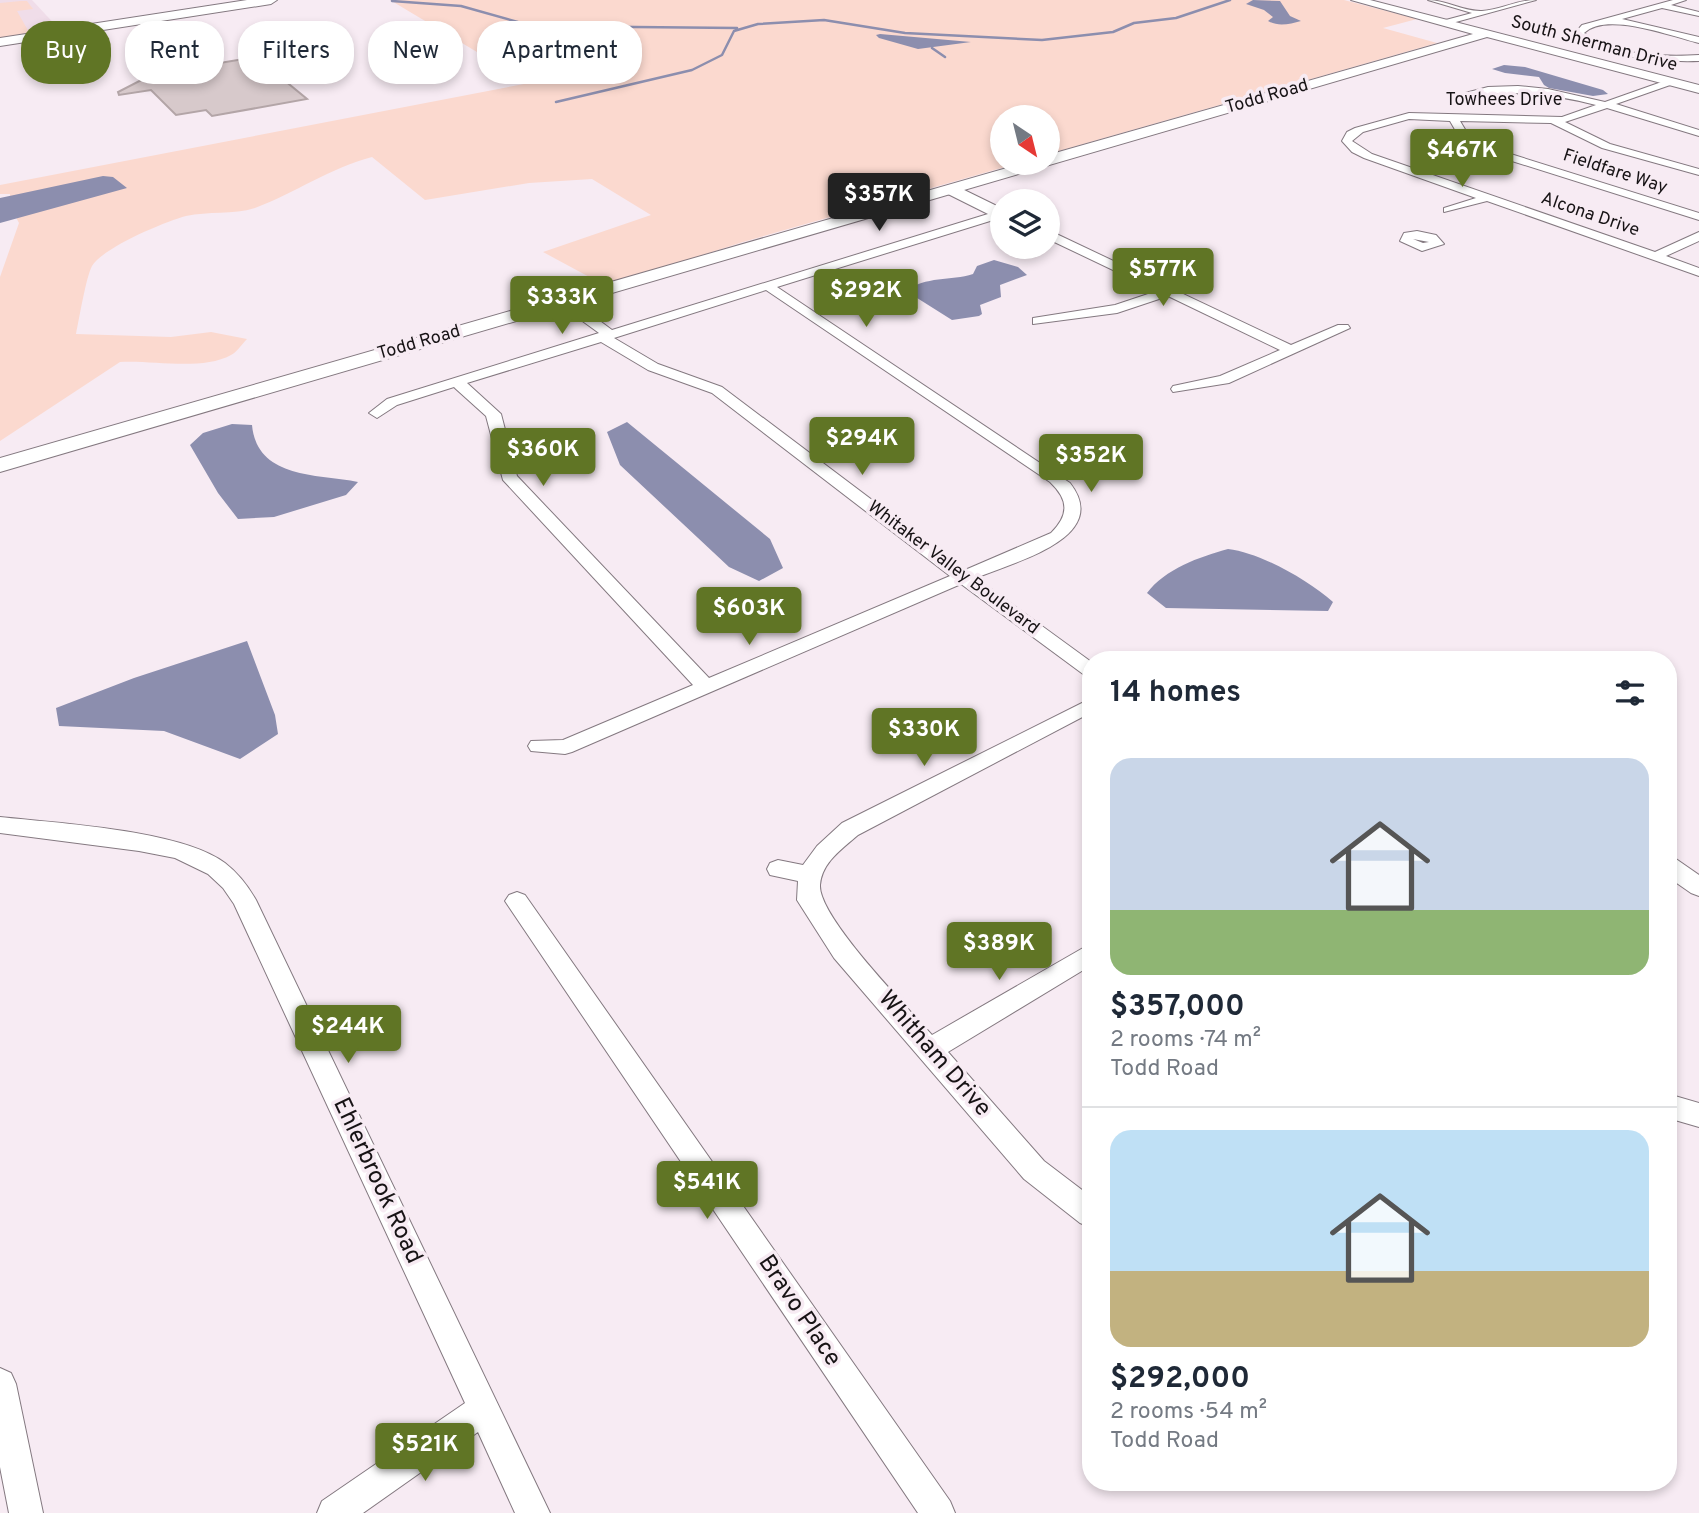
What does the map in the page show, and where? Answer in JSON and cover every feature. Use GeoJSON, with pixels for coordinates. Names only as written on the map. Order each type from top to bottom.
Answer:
{"type":"FeatureCollection","features":[{"type":"Feature","properties":{"kind":"main road"},"geometry":{"type":"LineString","coordinates":[[0,42],[271,0]]}},
{"type":"Feature","properties":{"kind":"street","name":"South Sherman Drive"},"geometry":{"type":"LineString","coordinates":[[1357,0],[1699,89]]}},
{"type":"Feature","properties":{"kind":"street"},"geometry":{"type":"LineString","coordinates":[[1432,0],[1481,13]]}},
{"type":"Feature","properties":{"kind":"street"},"geometry":{"type":"LineString","coordinates":[[1444,23],[1532,0]]}},
{"type":"Feature","properties":{"kind":"street"},"geometry":{"type":"LineString","coordinates":[[1682,0],[1585,27],[1579,33],[1590,41],[1612,48],[1657,57],[1699,58]]}},
{"type":"Feature","properties":{"kind":"street"},"geometry":{"type":"LineString","coordinates":[[1661,6],[1699,14]]}},
{"type":"Feature","properties":{"kind":"street"},"geometry":{"type":"LineString","coordinates":[[1612,20],[1699,40]]}},
{"type":"Feature","properties":{"kind":"street","name":"Todd Road"},"geometry":{"type":"LineString","coordinates":[[1060,157],[1486,34]]}},
{"type":"Feature","properties":{"kind":"street"},"geometry":{"type":"LineString","coordinates":[[1583,59],[1612,48]]}},
{"type":"Feature","properties":{"kind":"street"},"geometry":{"type":"LineString","coordinates":[[1583,59],[1622,50]]}},
{"type":"Feature","properties":{"kind":"street","name":"Towhees Drive"},"geometry":{"type":"LineString","coordinates":[[1353,148],[1347,141],[1351,134],[1391,120],[1416,116],[1554,121],[1670,82]]}},
{"type":"Feature","properties":{"kind":"street"},"geometry":{"type":"LineString","coordinates":[[1459,96],[1482,90],[1560,95],[1699,133]]}},
{"type":"Feature","properties":{"kind":"street","name":"Fieldfare Way"},"geometry":{"type":"LineString","coordinates":[[1452,117],[1465,138],[1478,146],[1699,217]]}},
{"type":"Feature","properties":{"kind":"street"},"geometry":{"type":"LineString","coordinates":[[1554,121],[1606,146],[1699,173]]}},
{"type":"Feature","properties":{"kind":"street","name":"Alcona Drive"},"geometry":{"type":"LineString","coordinates":[[1353,148],[1368,156],[1699,272]]}},
{"type":"Feature","properties":{"kind":"street","name":"Todd Road"},"geometry":{"type":"LineString","coordinates":[[0,465],[998,175]]}},
{"type":"Feature","properties":{"kind":"street"},"geometry":{"type":"LineString","coordinates":[[950,189],[990,211]]}},
{"type":"Feature","properties":{"kind":"street"},"geometry":{"type":"LineString","coordinates":[[1448,210],[1486,198]]}},
{"type":"Feature","properties":{"kind":"street"},"geometry":{"type":"LineString","coordinates":[[377,413],[392,402],[990,217]]}},
{"type":"Feature","properties":{"kind":"street"},"geometry":{"type":"LineString","coordinates":[[1655,257],[1699,236]]}},
{"type":"Feature","properties":{"kind":"street"},"geometry":{"type":"LineString","coordinates":[[1060,240],[1292,351]]}},
{"type":"Feature","properties":{"kind":"street"},"geometry":{"type":"LineString","coordinates":[[538,746],[565,747],[964,578],[1057,537],[1070,525],[1075,507],[1069,491],[1056,479],[766,285]]}},
{"type":"Feature","properties":{"kind":"street"},"geometry":{"type":"LineString","coordinates":[[1038,321],[1117,309],[1168,292]]}},
{"type":"Feature","properties":{"kind":"street","name":"Whitaker Valley Boulevard"},"geometry":{"type":"LineString","coordinates":[[557,303],[602,336],[653,367],[717,390],[1082,664]]}},
{"type":"Feature","properties":{"kind":"street"},"geometry":{"type":"LineString","coordinates":[[1178,390],[1224,380],[1343,328]]}},
{"type":"Feature","properties":{"kind":"street"},"geometry":{"type":"LineString","coordinates":[[456,382],[493,414],[509,477],[522,493],[706,687]]}},
{"type":"Feature","properties":{"kind":"street"},"geometry":{"type":"LineString","coordinates":[[778,869],[809,876],[818,857],[850,829],[1082,709]]}},
{"type":"Feature","properties":{"kind":"street","name":"Ehlerbrook Road"},"geometry":{"type":"LineString","coordinates":[[0,825],[170,847],[204,859],[234,884],[244,900],[533,1513]]}},
{"type":"Feature","properties":{"kind":"street"},"geometry":{"type":"LineString","coordinates":[[1677,871],[1699,887]]}},
{"type":"Feature","properties":{"kind":"street","name":"Whitham Drive"},"geometry":{"type":"LineString","coordinates":[[809,876],[808,900],[844,951],[1034,1170],[1082,1207]]}},
{"type":"Feature","properties":{"kind":"street","name":"Bravo Place"},"geometry":{"type":"LineString","coordinates":[[517,901],[938,1513]]}},
{"type":"Feature","properties":{"kind":"street"},"geometry":{"type":"LineString","coordinates":[[931,1049],[1082,959]]}},
{"type":"Feature","properties":{"kind":"street"},"geometry":{"type":"LineString","coordinates":[[1677,1109],[1699,1115]]}},
{"type":"Feature","properties":{"kind":"street"},"geometry":{"type":"LineString","coordinates":[[0,1384],[26,1513]]}},
{"type":"Feature","properties":{"kind":"street"},"geometry":{"type":"LineString","coordinates":[[334,1513],[484,1409]]}},
{"type":"Feature","properties":{"kind":"shaded area"},"geometry":{"type":"Polygon","coordinates":[[[0,0],[32,0],[52,21],[21,21],[21,36],[0,39],[0,0]]]}},
{"type":"Feature","properties":{"kind":"shaded area"},"geometry":{"type":"Polygon","coordinates":[[[390,0],[1344,0],[1417,19],[1383,28],[1437,43],[1060,151],[1060,105],[990,105],[990,171],[743,242],[606,286],[543,252],[651,215],[592,179],[529,183],[425,200],[372,157],[255,208],[186,216],[135,236],[109,251],[92,266],[76,334],[171,337],[211,332],[247,339],[231,355],[206,363],[120,362],[0,441],[0,277],[19,223],[10,206],[10,194],[0,194],[0,185],[524,84],[642,84],[642,21],[477,21],[477,52],[463,44],[463,21],[425,21],[390,0]]]}},
{"type":"Feature","properties":{"kind":"shaded area"},"geometry":{"type":"Polygon","coordinates":[[[27,1],[33,9],[17,11],[23,21],[21,36],[0,39],[0,3],[27,1]]]}},
{"type":"Feature","properties":{"kind":"water"},"geometry":{"type":"Polygon","coordinates":[[[1253,0],[1280,1],[1290,16],[1301,21],[1272,23],[1268,21],[1273,17],[1264,10],[1246,4],[1253,0]]]}},
{"type":"Feature","properties":{"kind":"water"},"geometry":{"type":"Polygon","coordinates":[[[876,35],[971,42],[918,49],[876,35]]]}},
{"type":"Feature","properties":{"kind":"water"},"geometry":{"type":"Polygon","coordinates":[[[1504,65],[1525,67],[1603,90],[1608,94],[1593,96],[1549,88],[1539,77],[1492,69],[1504,65]]]}},
{"type":"Feature","properties":{"kind":"water"},"geometry":{"type":"Polygon","coordinates":[[[103,176],[113,177],[127,188],[0,223],[0,198],[103,176]]]}},
{"type":"Feature","properties":{"kind":"water"},"geometry":{"type":"Polygon","coordinates":[[[994,260],[1018,267],[1027,275],[1000,285],[1001,297],[980,305],[982,314],[979,316],[952,320],[906,291],[921,283],[973,274],[977,266],[994,260]]]}},
{"type":"Feature","properties":{"kind":"water"},"geometry":{"type":"Polygon","coordinates":[[[627,422],[770,539],[783,568],[759,581],[729,567],[620,465],[607,432],[627,422]]]}},
{"type":"Feature","properties":{"kind":"water"},"geometry":{"type":"Polygon","coordinates":[[[232,424],[252,425],[256,443],[265,456],[277,465],[308,475],[358,482],[346,495],[274,517],[238,519],[218,493],[190,445],[203,433],[232,424]]]}},
{"type":"Feature","properties":{"kind":"water"},"geometry":{"type":"Polygon","coordinates":[[[1228,549],[1269,562],[1311,585],[1333,602],[1328,611],[1166,608],[1147,593],[1173,571],[1194,560],[1228,549]]]}},
{"type":"Feature","properties":{"kind":"water"},"geometry":{"type":"Polygon","coordinates":[[[247,641],[275,715],[278,734],[240,759],[164,731],[59,726],[56,708],[134,678],[247,641]]]}},
{"type":"Feature","properties":{"kind":"building"},"geometry":{"type":"Polygon","coordinates":[[[238,60],[238,84],[289,84],[307,99],[212,116],[206,110],[176,115],[151,90],[119,95],[118,92],[134,84],[224,84],[224,62],[238,60]]]}},
{"type":"Feature","properties":{"kind":"waterway"},"geometry":{"type":"LineString","coordinates":[[556,102],[692,70],[722,55],[734,31],[758,24],[824,20],[905,33],[1042,40],[1113,32],[1134,23],[1176,18],[1230,0]]}},
{"type":"Feature","properties":{"kind":"waterway"},"geometry":{"type":"LineString","coordinates":[[392,1],[461,6],[532,26],[737,28]]}},
{"type":"Feature","properties":{"kind":"waterway"},"geometry":{"type":"LineString","coordinates":[[932,48],[945,57]]}}]}
